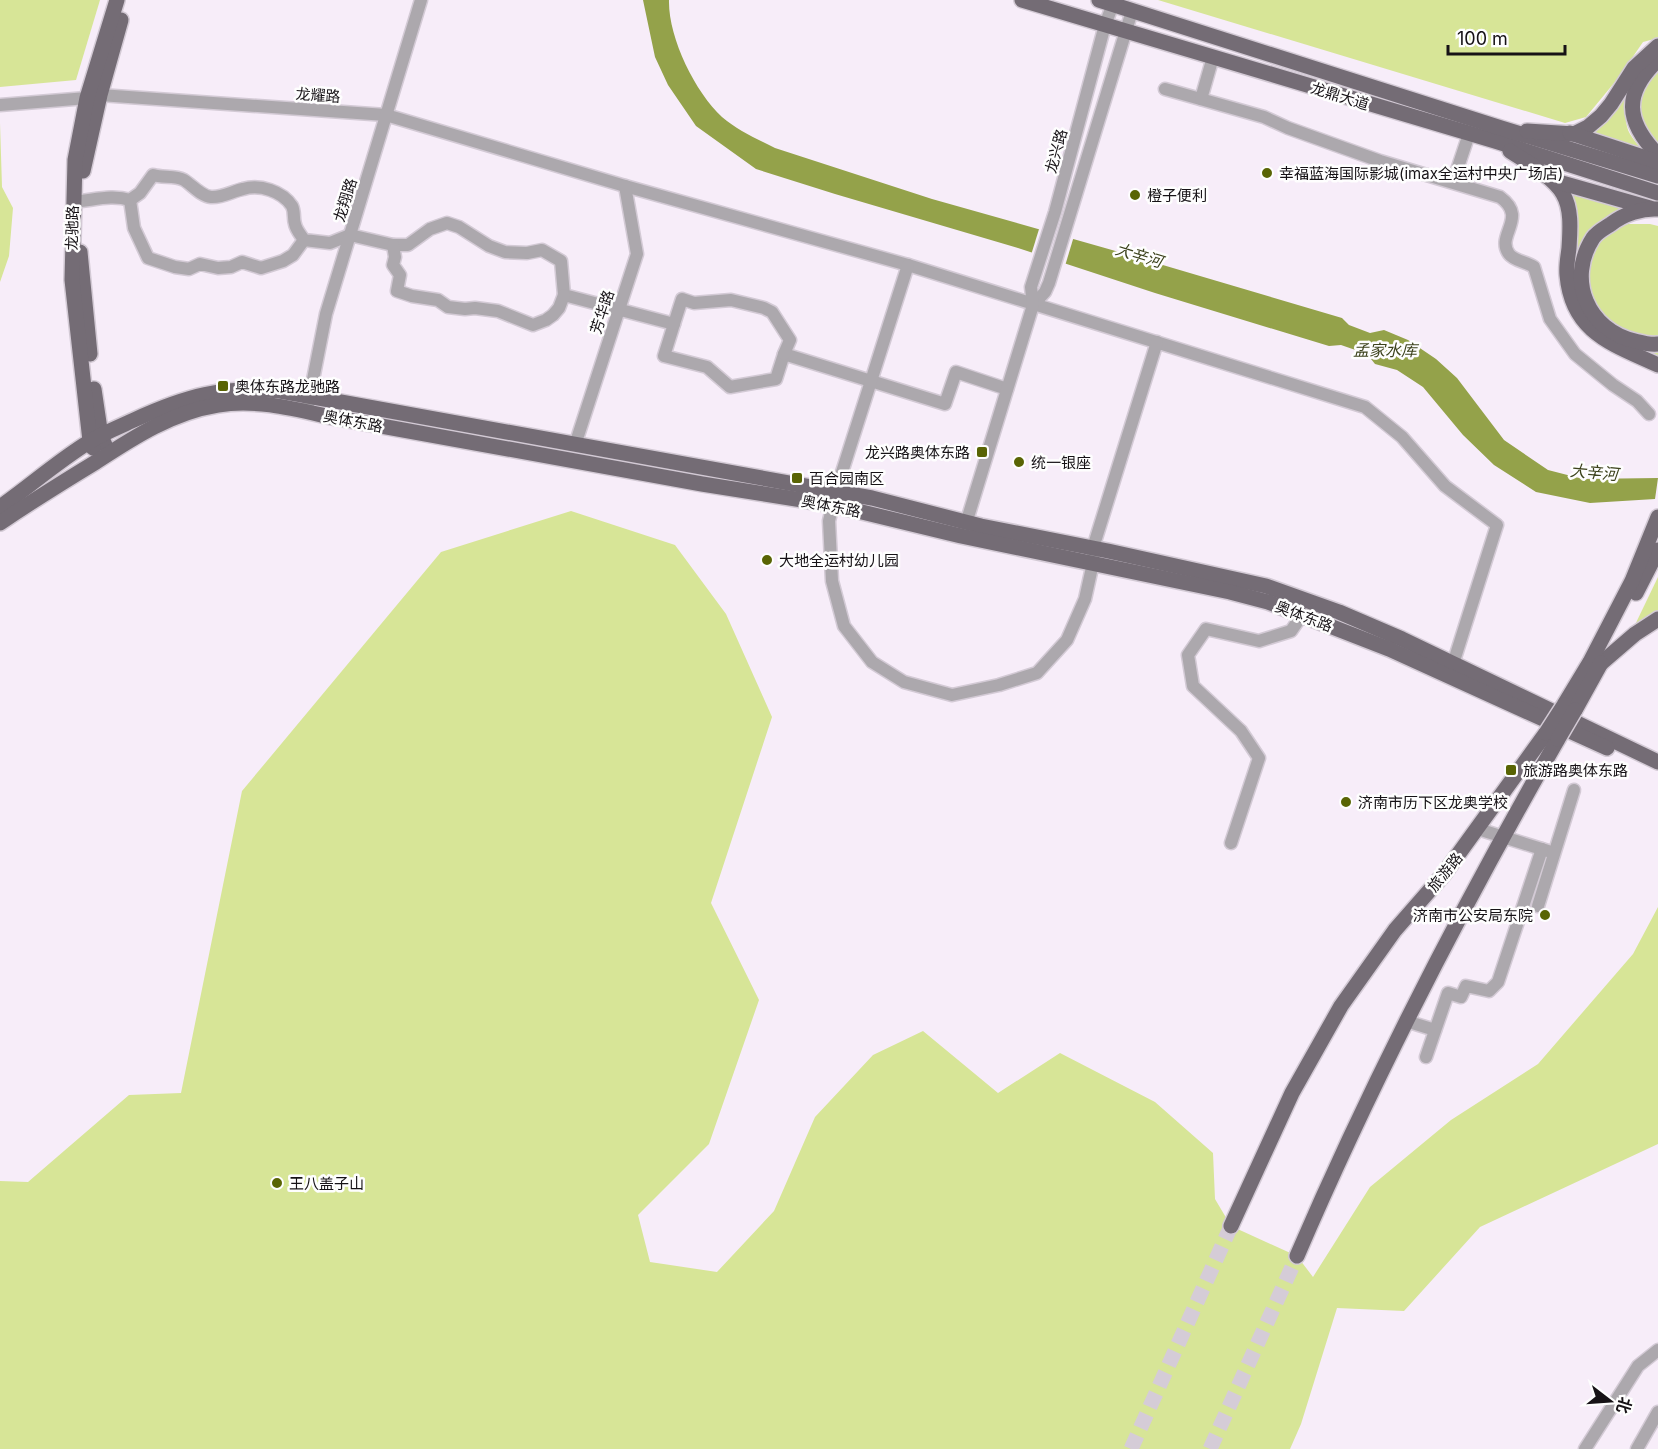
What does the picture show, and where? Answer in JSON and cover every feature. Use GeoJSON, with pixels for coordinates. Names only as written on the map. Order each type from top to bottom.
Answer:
{"type":"FeatureCollection","features":[{"type":"Feature","properties":{"kind":"main road","name":"龙驰路"},"geometry":{"type":"LineString","coordinates":[[103,456],[96,439],[72,280],[75,160],[117,0]]}},
{"type":"Feature","properties":{"kind":"main road","name":"龙驰路"},"geometry":{"type":"LineString","coordinates":[[96,439],[79,239],[81,201],[93,97],[127,0]]}},
{"type":"Feature","properties":{"kind":"main road","name":"龙鼎大道"},"geometry":{"type":"LineString","coordinates":[[1022,0],[1469,134],[1498,135],[1658,176]]}},
{"type":"Feature","properties":{"kind":"main road","name":"龙鼎大道"},"geometry":{"type":"LineString","coordinates":[[1106,2],[1498,135],[1658,194]]}},
{"type":"Feature","properties":{"kind":"main road"},"geometry":{"type":"LineString","coordinates":[[1498,135],[1574,134],[1588,127],[1601,116],[1634,68],[1658,46]]}},
{"type":"Feature","properties":{"kind":"main road"},"geometry":{"type":"LineString","coordinates":[[1658,60],[1646,71],[1636,87],[1632,104],[1633,120],[1643,140],[1658,155]]}},
{"type":"Feature","properties":{"kind":"main road"},"geometry":{"type":"LineString","coordinates":[[1569,133],[1658,162]]}},
{"type":"Feature","properties":{"kind":"main road"},"geometry":{"type":"LineString","coordinates":[[1498,135],[1563,193],[1569,216],[1567,273],[1569,291],[1579,315],[1591,331],[1611,344],[1658,365]]}},
{"type":"Feature","properties":{"kind":"main road"},"geometry":{"type":"LineString","coordinates":[[1544,174],[1562,183],[1656,209]]}},
{"type":"Feature","properties":{"kind":"main road"},"geometry":{"type":"LineString","coordinates":[[1656,209],[1622,216],[1594,236],[1582,258],[1581,286],[1590,310],[1605,328],[1623,338],[1652,345],[1658,344]]}},
{"type":"Feature","properties":{"kind":"main road"},"geometry":{"type":"LineString","coordinates":[[0,507],[96,439],[166,405],[202,394],[256,389],[309,396],[575,445],[834,498],[872,498],[1093,555],[1266,586],[1339,612],[1402,639],[1656,764]]}},
{"type":"Feature","properties":{"kind":"main road","name":"奥体东路"},"geometry":{"type":"LineString","coordinates":[[0,524],[39,496],[103,456],[188,411],[220,404],[278,405],[702,484],[834,498],[961,536],[1093,555],[1268,602],[1389,649],[1656,764]]}},
{"type":"Feature","properties":{"kind":"main road","name":"旅游路"},"geometry":{"type":"LineString","coordinates":[[1569,708],[1621,601],[1655,523]]}},
{"type":"Feature","properties":{"kind":"main road","name":"旅游路"},"geometry":{"type":"LineString","coordinates":[[1297,1257],[1337,1163],[1406,1021],[1503,837],[1552,736],[1599,665],[1658,550]]}},
{"type":"Feature","properties":{"kind":"main road"},"geometry":{"type":"LineString","coordinates":[[1599,665],[1635,634],[1658,619]]}},
{"type":"Feature","properties":{"kind":"main road","name":"旅游路"},"geometry":{"type":"LineString","coordinates":[[1231,1226],[1292,1093],[1341,1006],[1395,930],[1444,874],[1552,736]]}},
{"type":"Feature","properties":{"kind":"street","name":"龙翔路"},"geometry":{"type":"LineString","coordinates":[[307,412],[326,314],[421,0]]}},
{"type":"Feature","properties":{"kind":"street","name":"龙兴路"},"geometry":{"type":"LineString","coordinates":[[961,536],[1033,305],[1031,287],[1055,212],[1105,25],[1106,2]]}},
{"type":"Feature","properties":{"kind":"street","name":"龙兴路"},"geometry":{"type":"LineString","coordinates":[[1033,305],[1046,292],[1132,11]]}},
{"type":"Feature","properties":{"kind":"street"},"geometry":{"type":"LineString","coordinates":[[1201,99],[1213,57]]}},
{"type":"Feature","properties":{"kind":"street"},"geometry":{"type":"LineString","coordinates":[[1165,89],[1264,117],[1288,128],[1380,160],[1500,197],[1509,204],[1514,214],[1506,244],[1507,253],[1534,267],[1550,319],[1575,354],[1637,401],[1649,414]]}},
{"type":"Feature","properties":{"kind":"street","name":"龙耀路"},"geometry":{"type":"LineString","coordinates":[[0,105],[93,97],[386,115],[625,186],[908,265],[1365,407],[1402,437],[1445,486],[1497,525],[1453,664]]}},
{"type":"Feature","properties":{"kind":"street"},"geometry":{"type":"LineString","coordinates":[[1453,182],[1469,134]]}},
{"type":"Feature","properties":{"kind":"street"},"geometry":{"type":"LineString","coordinates":[[130,200],[140,193],[153,175],[183,179],[209,197],[260,187],[284,197],[294,208],[294,224],[304,240]]}},
{"type":"Feature","properties":{"kind":"street","name":"芳华路"},"geometry":{"type":"LineString","coordinates":[[575,445],[637,254],[625,186]]}},
{"type":"Feature","properties":{"kind":"street"},"geometry":{"type":"LineString","coordinates":[[81,201],[110,197],[130,200]]}},
{"type":"Feature","properties":{"kind":"street"},"geometry":{"type":"LineString","coordinates":[[130,200],[134,228],[148,258],[175,267],[189,269],[200,264],[225,267],[242,262],[261,268],[293,255],[304,240]]}},
{"type":"Feature","properties":{"kind":"street"},"geometry":{"type":"LineString","coordinates":[[304,240],[330,243],[350,235],[393,245],[408,245],[430,229],[447,223],[505,252],[527,253],[542,250],[561,261],[564,295],[559,308],[546,320],[534,325],[498,311],[448,307],[438,300],[397,291],[400,275],[393,265],[395,257],[393,245]]}},
{"type":"Feature","properties":{"kind":"street"},"geometry":{"type":"LineString","coordinates":[[908,265],[834,498],[830,521],[832,581],[844,626],[872,662],[904,682],[952,695],[999,685],[1037,673],[1066,640],[1085,599],[1093,555],[1157,342]]}},
{"type":"Feature","properties":{"kind":"street"},"geometry":{"type":"LineString","coordinates":[[564,295],[674,324]]}},
{"type":"Feature","properties":{"kind":"street"},"geometry":{"type":"LineString","coordinates":[[682,299],[694,303],[731,300],[750,303],[772,312],[790,340],[784,354],[776,379],[729,387],[707,367],[664,356],[682,299]]}},
{"type":"Feature","properties":{"kind":"street"},"geometry":{"type":"LineString","coordinates":[[784,354],[945,404],[956,372],[1007,389]]}},
{"type":"Feature","properties":{"kind":"street"},"geometry":{"type":"LineString","coordinates":[[1231,843],[1259,758],[1241,731],[1193,686],[1188,655],[1206,629],[1259,641],[1291,631],[1302,615]]}},
{"type":"Feature","properties":{"kind":"street"},"geometry":{"type":"LineString","coordinates":[[1426,1057],[1448,993],[1461,997],[1466,986],[1489,992],[1498,982],[1574,790]]}},
{"type":"Feature","properties":{"kind":"street"},"geometry":{"type":"LineString","coordinates":[[1478,829],[1549,851]]}},
{"type":"Feature","properties":{"kind":"street"},"geometry":{"type":"LineString","coordinates":[[1538,906],[1549,851]]}},
{"type":"Feature","properties":{"kind":"street"},"geometry":{"type":"LineString","coordinates":[[1406,1021],[1435,1030]]}},
{"type":"Feature","properties":{"kind":"street"},"geometry":{"type":"LineString","coordinates":[[1585,1449],[1638,1366],[1658,1350]]}},
{"type":"Feature","properties":{"kind":"street"},"geometry":{"type":"LineString","coordinates":[[1636,1449],[1658,1412]]}},
{"type":"Feature","properties":{"kind":"shaded area"},"geometry":{"type":"Polygon","coordinates":[[[0,0],[100,0],[76,80],[0,87],[0,0]]]}},
{"type":"Feature","properties":{"kind":"shaded area"},"geometry":{"type":"Polygon","coordinates":[[[1158,0],[1658,0],[1658,38],[1643,42],[1619,77],[1586,117],[1565,123],[1158,0]]]}},
{"type":"Feature","properties":{"kind":"shaded area"},"geometry":{"type":"Polygon","coordinates":[[[1658,66],[1658,152],[1640,128],[1637,111],[1640,95],[1658,66]]]}},
{"type":"Feature","properties":{"kind":"shaded area"},"geometry":{"type":"Polygon","coordinates":[[[1636,72],[1627,103],[1626,119],[1630,134],[1645,153],[1584,134],[1636,72]]]}},
{"type":"Feature","properties":{"kind":"shaded area"},"geometry":{"type":"Polygon","coordinates":[[[0,123],[2,187],[13,208],[9,256],[0,282],[0,123]]]}},
{"type":"Feature","properties":{"kind":"shaded area"},"geometry":{"type":"Polygon","coordinates":[[[1566,190],[1630,207],[1602,222],[1585,241],[1576,269],[1576,284],[1585,312],[1594,323],[1606,333],[1626,343],[1658,349],[1658,361],[1600,332],[1580,311],[1574,296],[1571,277],[1573,212],[1566,190]]]}},
{"type":"Feature","properties":{"kind":"shaded area"},"geometry":{"type":"Polygon","coordinates":[[[1628,224],[1658,226],[1658,339],[1614,328],[1601,317],[1587,286],[1586,274],[1591,253],[1604,237],[1628,224]]]}},
{"type":"Feature","properties":{"kind":"shaded area"},"geometry":{"type":"Polygon","coordinates":[[[571,511],[675,545],[726,614],[772,717],[711,903],[759,1000],[709,1144],[638,1215],[650,1262],[717,1272],[774,1211],[815,1117],[873,1055],[923,1031],[998,1093],[1060,1053],[1155,1102],[1213,1153],[1215,1199],[1231,1226],[1297,1256],[1313,1277],[1370,1187],[1451,1120],[1538,1064],[1633,954],[1658,907],[1658,1144],[1480,1227],[1404,1311],[1337,1308],[1301,1424],[1290,1449],[0,1449],[0,1181],[28,1182],[129,1095],[181,1093],[242,791],[441,552],[571,511]]]}},
{"type":"Feature","properties":{"kind":"shaded area"},"geometry":{"type":"Polygon","coordinates":[[[1658,577],[1658,613],[1633,629],[1658,577]]]}},
{"type":"Feature","properties":{"kind":"water","name":"孟家水库"},"geometry":{"type":"Polygon","coordinates":[[[643,0],[669,0],[670,15],[678,47],[702,93],[728,122],[775,148],[932,199],[1342,318],[1349,325],[1370,333],[1384,330],[1408,340],[1436,359],[1457,378],[1504,440],[1548,470],[1583,479],[1658,478],[1655,499],[1590,503],[1536,492],[1494,465],[1463,435],[1423,387],[1397,370],[1375,364],[1367,354],[1341,345],[1329,346],[1018,248],[756,169],[696,126],[668,85],[655,57],[643,0]]]}},
{"type":"Feature","properties":{"kind":"pier"},"geometry":{"type":"Polygon","coordinates":[[[1040,226],[1074,236],[1065,266],[1031,255],[1040,226]]]}},
{"type":"Feature","properties":{"kind":"tunnel"},"geometry":{"type":"LineString","coordinates":[[1131,1449],[1231,1226]]}},
{"type":"Feature","properties":{"kind":"tunnel"},"geometry":{"type":"LineString","coordinates":[[1210,1449],[1297,1256]]}},
{"type":"Feature","properties":{"kind":"place","name":"幸福蓝海国际影城(imax全运村中央广场店)"},"geometry":{"type":"Point","coordinates":[1267,173]}},
{"type":"Feature","properties":{"kind":"place","name":"橙子便利"},"geometry":{"type":"Point","coordinates":[1135,195]}},
{"type":"Feature","properties":{"kind":"place","name":"奥体东路龙驰路"},"geometry":{"type":"Point","coordinates":[223,386]}},
{"type":"Feature","properties":{"kind":"place","name":"龙兴路奥体东路"},"geometry":{"type":"Point","coordinates":[982,452]}},
{"type":"Feature","properties":{"kind":"place","name":"统一银座"},"geometry":{"type":"Point","coordinates":[1019,462]}},
{"type":"Feature","properties":{"kind":"place","name":"百合园南区"},"geometry":{"type":"Point","coordinates":[797,478]}},
{"type":"Feature","properties":{"kind":"place","name":"大地全运村幼儿园"},"geometry":{"type":"Point","coordinates":[767,560]}},
{"type":"Feature","properties":{"kind":"place","name":"旅游路奥体东路"},"geometry":{"type":"Point","coordinates":[1511,770]}},
{"type":"Feature","properties":{"kind":"place","name":"济南市历下区龙奥学校"},"geometry":{"type":"Point","coordinates":[1346,802]}},
{"type":"Feature","properties":{"kind":"place","name":"济南市公安局东院"},"geometry":{"type":"Point","coordinates":[1545,915]}},
{"type":"Feature","properties":{"kind":"place","name":"王八盖子山"},"geometry":{"type":"Point","coordinates":[277,1183]}},
{"type":"Feature","properties":{"kind":"water label","name":"大辛河"},"geometry":{"type":"Point","coordinates":[1139,255]}},
{"type":"Feature","properties":{"kind":"water label","name":"大辛河"},"geometry":{"type":"Point","coordinates":[1594,472]}}]}
